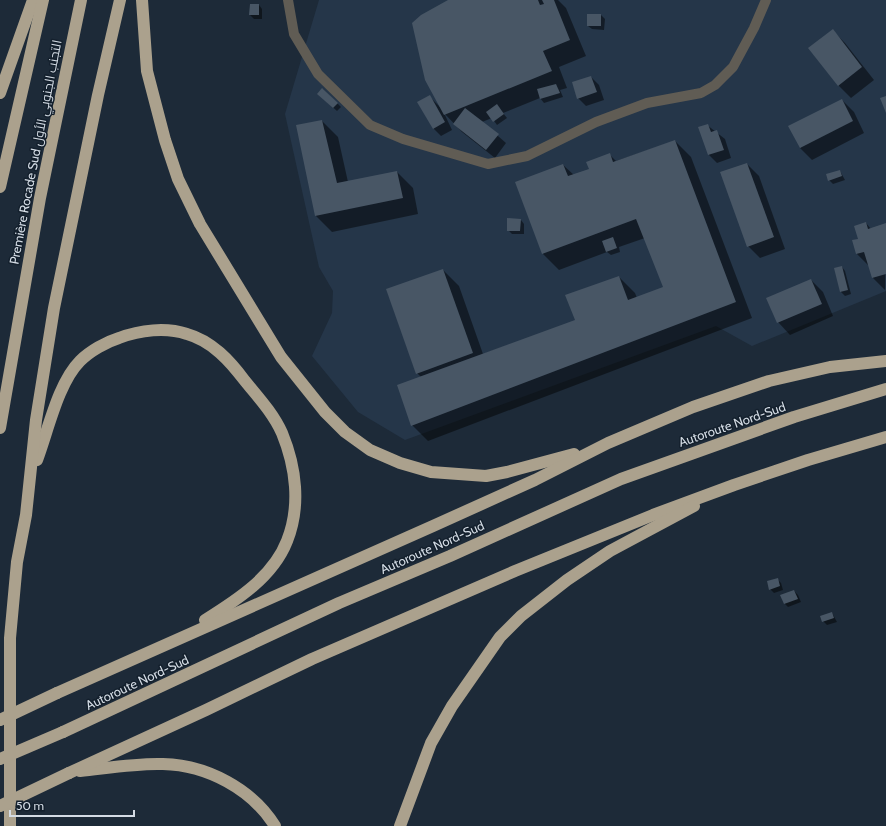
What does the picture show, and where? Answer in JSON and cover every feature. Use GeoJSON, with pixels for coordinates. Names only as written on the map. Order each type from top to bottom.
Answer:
{"type":"FeatureCollection","features":[{"type":"Feature","properties":{"kind":"highway"},"geometry":{"type":"LineString","coordinates":[[0,93],[33,0]]}},
{"type":"Feature","properties":{"kind":"highway","name":"Première Rocade Sud التجنب الجنوبي الأول"},"geometry":{"type":"LineString","coordinates":[[0,187],[43,0]]}},
{"type":"Feature","properties":{"kind":"highway","name":"Première Rocade Sud التجنب الجنوبي الأول"},"geometry":{"type":"LineString","coordinates":[[0,428],[40,198],[80,0]]}},
{"type":"Feature","properties":{"kind":"highway"},"geometry":{"type":"LineString","coordinates":[[10,826],[10,638],[17,562],[31,478],[36,420],[54,308],[98,95],[120,0]]}},
{"type":"Feature","properties":{"kind":"highway"},"geometry":{"type":"LineString","coordinates":[[142,0],[147,71],[155,104],[178,179],[196,218],[281,357],[325,412],[345,432],[370,450],[400,463],[430,472],[475,476],[507,472],[608,443]]}},
{"type":"Feature","properties":{"kind":"highway"},"geometry":{"type":"LineString","coordinates":[[31,478],[64,386],[80,361],[112,340],[128,334],[147,331],[170,331],[188,334],[204,342],[225,356],[269,411],[281,432],[295,478],[297,501],[287,542],[274,564],[253,586],[227,606],[201,622],[150,648],[123,664]]}},
{"type":"Feature","properties":{"kind":"highway"},"geometry":{"type":"LineString","coordinates":[[0,720],[57,693],[440,523],[534,480],[608,443],[693,407],[769,381],[830,367],[886,361]]}},
{"type":"Feature","properties":{"kind":"highway","name":"Autoroute Nord-Sud"},"geometry":{"type":"LineString","coordinates":[[0,759],[63,732],[339,603],[450,556],[621,479],[794,417],[886,389]]}},
{"type":"Feature","properties":{"kind":"highway"},"geometry":{"type":"LineString","coordinates":[[0,806],[69,772],[206,710],[312,659],[529,565],[653,515],[734,485],[808,460],[886,437]]}},
{"type":"Feature","properties":{"kind":"highway"},"geometry":{"type":"LineString","coordinates":[[400,826],[431,743],[452,706],[500,637],[548,594],[610,551],[734,485]]}},
{"type":"Feature","properties":{"kind":"highway"},"geometry":{"type":"LineString","coordinates":[[69,772],[140,765],[164,764],[186,767],[205,772],[233,785],[254,800],[275,826]]}},
{"type":"Feature","properties":{"kind":"lane"},"geometry":{"type":"LineString","coordinates":[[288,0],[294,34],[318,74],[370,125],[403,139],[488,164],[527,156],[596,122],[647,103],[701,93],[715,85],[733,67],[754,28],[766,0]]}},
{"type":"Feature","properties":{"kind":"shaded area"},"geometry":{"type":"Polygon","coordinates":[[[319,0],[886,0],[886,291],[752,346],[716,326],[405,440],[358,412],[312,356],[332,313],[333,291],[319,267],[285,114],[319,0]]]}},
{"type":"Feature","properties":{"kind":"building"},"geometry":{"type":"Polygon","coordinates":[[[448,0],[538,0],[540,5],[544,4],[542,0],[554,0],[570,40],[543,51],[552,71],[444,115],[425,80],[412,23],[421,15],[448,0]]]}},
{"type":"Feature","properties":{"kind":"building"},"geometry":{"type":"Polygon","coordinates":[[[250,4],[259,4],[259,15],[249,15],[250,4]]]}},
{"type":"Feature","properties":{"kind":"building"},"geometry":{"type":"Polygon","coordinates":[[[587,14],[601,14],[601,26],[587,26],[587,14]]]}},
{"type":"Feature","properties":{"kind":"building"},"geometry":{"type":"Polygon","coordinates":[[[833,29],[862,67],[838,86],[808,48],[833,29]]]}},
{"type":"Feature","properties":{"kind":"building"},"geometry":{"type":"Polygon","coordinates":[[[591,76],[597,92],[577,99],[572,82],[591,76]]]}},
{"type":"Feature","properties":{"kind":"building"},"geometry":{"type":"Polygon","coordinates":[[[556,84],[560,93],[540,99],[537,89],[556,84]]]}},
{"type":"Feature","properties":{"kind":"building"},"geometry":{"type":"Polygon","coordinates":[[[322,88],[338,103],[333,108],[317,94],[322,88]]]}},
{"type":"Feature","properties":{"kind":"building"},"geometry":{"type":"Polygon","coordinates":[[[430,95],[445,122],[433,129],[417,102],[430,95]]]}},
{"type":"Feature","properties":{"kind":"building"},"geometry":{"type":"Polygon","coordinates":[[[886,96],[886,113],[880,98],[886,96]]]}},
{"type":"Feature","properties":{"kind":"building"},"geometry":{"type":"Polygon","coordinates":[[[842,99],[853,121],[800,148],[788,126],[842,99]]]}},
{"type":"Feature","properties":{"kind":"building"},"geometry":{"type":"Polygon","coordinates":[[[497,104],[504,114],[493,122],[486,112],[497,104]]]}},
{"type":"Feature","properties":{"kind":"building"},"geometry":{"type":"Polygon","coordinates":[[[465,108],[499,134],[486,150],[453,124],[465,108]]]}},
{"type":"Feature","properties":{"kind":"building"},"geometry":{"type":"Polygon","coordinates":[[[322,120],[337,183],[397,171],[403,198],[315,216],[296,125],[322,120]]]}},
{"type":"Feature","properties":{"kind":"building"},"geometry":{"type":"Polygon","coordinates":[[[708,124],[711,132],[717,130],[724,150],[708,155],[698,127],[708,124]]]}},
{"type":"Feature","properties":{"kind":"building"},"geometry":{"type":"Polygon","coordinates":[[[675,140],[736,302],[411,426],[397,385],[575,320],[565,295],[619,276],[628,300],[663,287],[636,219],[542,254],[515,182],[563,164],[568,176],[589,169],[586,162],[610,153],[613,162],[675,140]]]}},
{"type":"Feature","properties":{"kind":"building"},"geometry":{"type":"Polygon","coordinates":[[[747,163],[774,237],[747,247],[720,172],[747,163]]]}},
{"type":"Feature","properties":{"kind":"building"},"geometry":{"type":"Polygon","coordinates":[[[840,170],[842,176],[828,181],[826,174],[840,170]]]}},
{"type":"Feature","properties":{"kind":"building"},"geometry":{"type":"Polygon","coordinates":[[[507,218],[521,219],[520,231],[507,231],[507,218]]]}},
{"type":"Feature","properties":{"kind":"building"},"geometry":{"type":"Polygon","coordinates":[[[866,222],[868,229],[886,223],[886,274],[872,278],[864,252],[856,254],[852,240],[858,239],[854,226],[866,222]]]}},
{"type":"Feature","properties":{"kind":"building"},"geometry":{"type":"Polygon","coordinates":[[[613,237],[617,248],[606,252],[602,241],[613,237]]]}},
{"type":"Feature","properties":{"kind":"building"},"geometry":{"type":"Polygon","coordinates":[[[842,266],[848,290],[840,292],[834,268],[842,266]]]}},
{"type":"Feature","properties":{"kind":"building"},"geometry":{"type":"Polygon","coordinates":[[[443,269],[473,353],[416,374],[386,289],[443,269]]]}},
{"type":"Feature","properties":{"kind":"building"},"geometry":{"type":"Polygon","coordinates":[[[811,279],[822,304],[777,323],[766,298],[811,279]]]}},
{"type":"Feature","properties":{"kind":"building"},"geometry":{"type":"Polygon","coordinates":[[[778,578],[780,586],[769,590],[767,581],[778,578]]]}},
{"type":"Feature","properties":{"kind":"building"},"geometry":{"type":"Polygon","coordinates":[[[794,590],[798,599],[784,604],[780,595],[794,590]]]}},
{"type":"Feature","properties":{"kind":"building"},"geometry":{"type":"Polygon","coordinates":[[[832,612],[834,618],[822,622],[820,616],[832,612]]]}}]}
